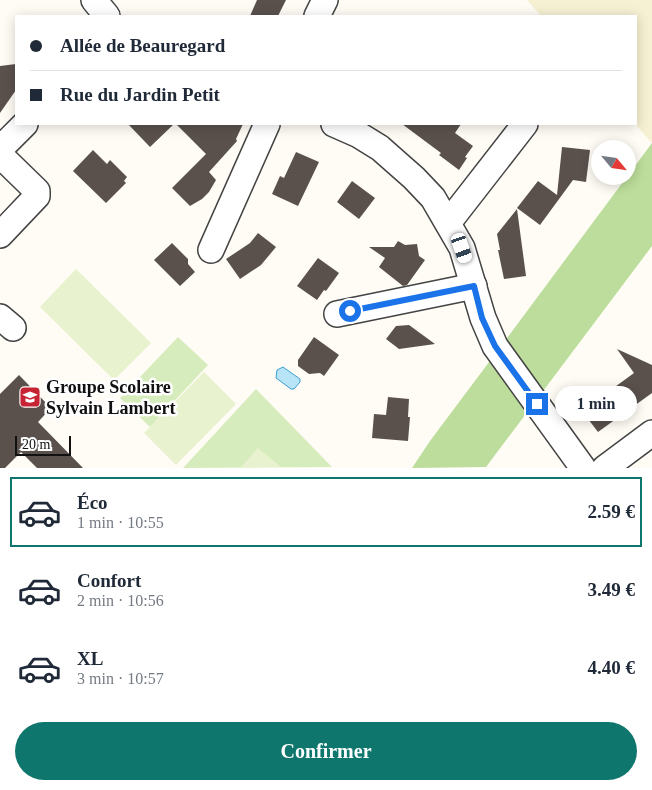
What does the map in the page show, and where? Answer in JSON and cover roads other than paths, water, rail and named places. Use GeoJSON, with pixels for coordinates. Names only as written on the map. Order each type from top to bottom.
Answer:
{"type":"FeatureCollection","features":[{"type":"Feature","properties":{"kind":"street"},"geometry":{"type":"LineString","coordinates":[[94,0],[105,15]]}},
{"type":"Feature","properties":{"kind":"street"},"geometry":{"type":"LineString","coordinates":[[318,15],[325,0]]}},
{"type":"Feature","properties":{"kind":"street"},"geometry":{"type":"LineString","coordinates":[[0,149],[24,125]]}},
{"type":"Feature","properties":{"kind":"street"},"geometry":{"type":"LineString","coordinates":[[211,250],[267,125]]}},
{"type":"Feature","properties":{"kind":"street"},"geometry":{"type":"LineString","coordinates":[[336,125],[359,135],[396,160],[433,198],[462,248],[482,318],[495,346],[583,468]]}},
{"type":"Feature","properties":{"kind":"street"},"geometry":{"type":"LineString","coordinates":[[448,223],[524,125]]}},
{"type":"Feature","properties":{"kind":"street"},"geometry":{"type":"LineString","coordinates":[[0,155],[38,193],[0,235]]}},
{"type":"Feature","properties":{"kind":"street"},"geometry":{"type":"LineString","coordinates":[[337,314],[474,286]]}},
{"type":"Feature","properties":{"kind":"street"},"geometry":{"type":"LineString","coordinates":[[605,468],[652,433]]}},
{"type":"Feature","properties":{"kind":"water"},"geometry":{"type":"Polygon","coordinates":[[[283,367],[300,379],[300,382],[294,389],[291,389],[276,378],[277,370],[283,367]]]}},
{"type":"Feature","properties":{"kind":"place","name":"Groupe Scolaire Sylvain Lambert"},"geometry":{"type":"Point","coordinates":[30,397]}}]}
